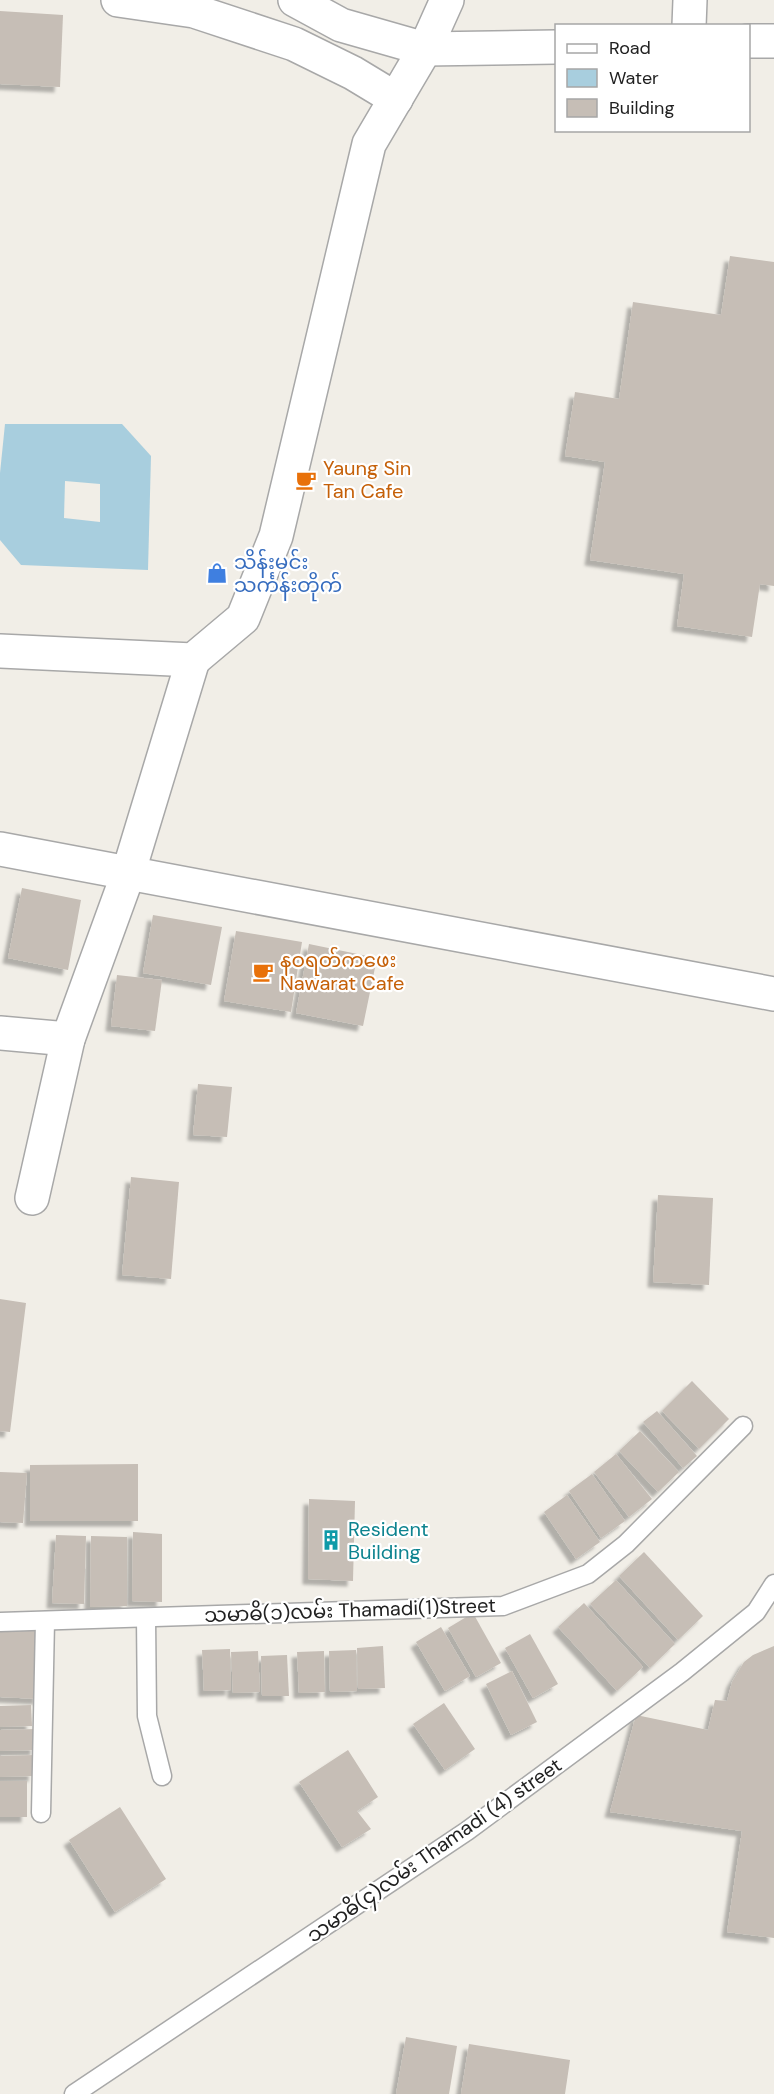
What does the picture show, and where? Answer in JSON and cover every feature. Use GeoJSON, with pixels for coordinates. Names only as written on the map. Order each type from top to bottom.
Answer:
{"type":"FeatureCollection","features":[{"type":"Feature","properties":{"kind":"street"},"geometry":{"type":"LineString","coordinates":[[118,0],[194,11],[294,44],[353,73],[396,99]]}},
{"type":"Feature","properties":{"kind":"street"},"geometry":{"type":"LineString","coordinates":[[296,0],[341,25],[425,50],[555,47]]}},
{"type":"Feature","properties":{"kind":"street"},"geometry":{"type":"LineString","coordinates":[[32,1198],[68,1039],[128,874],[193,660],[243,618],[276,536],[369,144],[425,50],[447,0]]}},
{"type":"Feature","properties":{"kind":"street"},"geometry":{"type":"LineString","coordinates":[[689,24],[690,0]]}},
{"type":"Feature","properties":{"kind":"street"},"geometry":{"type":"LineString","coordinates":[[750,42],[774,40]]}},
{"type":"Feature","properties":{"kind":"street"},"geometry":{"type":"LineString","coordinates":[[0,651],[193,660]]}},
{"type":"Feature","properties":{"kind":"street"},"geometry":{"type":"LineString","coordinates":[[0,849],[774,994]]}},
{"type":"Feature","properties":{"kind":"street"},"geometry":{"type":"LineString","coordinates":[[0,1033],[68,1039]]}},
{"type":"Feature","properties":{"kind":"lane","name":"သမာဓိ(၁)လမ်း Thamadi(1)Street"},"geometry":{"type":"LineString","coordinates":[[0,1622],[503,1606],[588,1574],[626,1544],[743,1426]]}},
{"type":"Feature","properties":{"kind":"lane","name":"သမာဓိ(၄)လမ်း Thamadi (4) street"},"geometry":{"type":"LineString","coordinates":[[74,2094],[467,1831],[682,1672],[765,1614],[774,1584]]}},
{"type":"Feature","properties":{"kind":"lane"},"geometry":{"type":"LineString","coordinates":[[146,1618],[147,1716],[162,1776]]}},
{"type":"Feature","properties":{"kind":"lane"},"geometry":{"type":"LineString","coordinates":[[41,1813],[45,1622]]}},
{"type":"Feature","properties":{"kind":"water"},"geometry":{"type":"Polygon","coordinates":[[[5,424],[122,424],[151,456],[148,570],[21,565],[0,540],[0,473],[5,424]]]}},
{"type":"Feature","properties":{"kind":"pier"},"geometry":{"type":"Polygon","coordinates":[[[65,481],[100,484],[100,522],[64,518],[65,481]]]}},
{"type":"Feature","properties":{"kind":"building"},"geometry":{"type":"Polygon","coordinates":[[[0,11],[63,15],[60,87],[0,84],[0,11]]]}},
{"type":"Feature","properties":{"kind":"building"},"geometry":{"type":"Polygon","coordinates":[[[730,256],[774,262],[774,586],[760,584],[752,637],[677,626],[684,574],[590,560],[605,462],[565,456],[575,392],[619,399],[633,302],[721,315],[730,256]]]}},
{"type":"Feature","properties":{"kind":"building"},"geometry":{"type":"Polygon","coordinates":[[[22,888],[81,900],[68,970],[8,958],[22,888]]]}},
{"type":"Feature","properties":{"kind":"building"},"geometry":{"type":"Polygon","coordinates":[[[153,915],[222,927],[211,985],[143,973],[153,915]]]}},
{"type":"Feature","properties":{"kind":"building","name":"နဝရတ်ကဖေး Nawarat Cafe"},"geometry":{"type":"Polygon","coordinates":[[[236,931],[302,942],[291,1012],[224,1001],[236,931]]]}},
{"type":"Feature","properties":{"kind":"building"},"geometry":{"type":"Polygon","coordinates":[[[309,944],[377,958],[363,1026],[296,1013],[309,944]]]}},
{"type":"Feature","properties":{"kind":"building"},"geometry":{"type":"Polygon","coordinates":[[[117,975],[162,980],[155,1031],[111,1026],[117,975]]]}},
{"type":"Feature","properties":{"kind":"building"},"geometry":{"type":"Polygon","coordinates":[[[198,1084],[232,1087],[227,1137],[193,1135],[198,1084]]]}},
{"type":"Feature","properties":{"kind":"building"},"geometry":{"type":"Polygon","coordinates":[[[131,1177],[179,1182],[171,1279],[122,1275],[131,1177]]]}},
{"type":"Feature","properties":{"kind":"building"},"geometry":{"type":"Polygon","coordinates":[[[658,1195],[713,1198],[709,1285],[653,1282],[658,1195]]]}},
{"type":"Feature","properties":{"kind":"building"},"geometry":{"type":"Polygon","coordinates":[[[0,1299],[26,1303],[10,1432],[0,1431],[0,1299]]]}},
{"type":"Feature","properties":{"kind":"building"},"geometry":{"type":"Polygon","coordinates":[[[692,1381],[729,1419],[699,1449],[662,1411],[692,1381]]]}},
{"type":"Feature","properties":{"kind":"building"},"geometry":{"type":"Polygon","coordinates":[[[657,1411],[697,1456],[683,1468],[643,1422],[657,1411]]]}},
{"type":"Feature","properties":{"kind":"building"},"geometry":{"type":"Polygon","coordinates":[[[640,1431],[679,1472],[658,1492],[619,1451],[640,1431]]]}},
{"type":"Feature","properties":{"kind":"building"},"geometry":{"type":"Polygon","coordinates":[[[616,1454],[652,1499],[629,1517],[594,1472],[616,1454]]]}},
{"type":"Feature","properties":{"kind":"building"},"geometry":{"type":"Polygon","coordinates":[[[138,1464],[138,1521],[30,1521],[30,1465],[138,1464]]]}},
{"type":"Feature","properties":{"kind":"building"},"geometry":{"type":"Polygon","coordinates":[[[0,1472],[27,1473],[23,1523],[0,1522],[0,1472]]]}},
{"type":"Feature","properties":{"kind":"building"},"geometry":{"type":"Polygon","coordinates":[[[592,1474],[625,1521],[601,1538],[569,1491],[592,1474]]]}},
{"type":"Feature","properties":{"kind":"building"},"geometry":{"type":"Polygon","coordinates":[[[567,1495],[600,1542],[576,1559],[544,1512],[567,1495]]]}},
{"type":"Feature","properties":{"kind":"building","name":"Resident Building"},"geometry":{"type":"Polygon","coordinates":[[[309,1499],[355,1501],[353,1581],[308,1579],[309,1499]]]}},
{"type":"Feature","properties":{"kind":"building"},"geometry":{"type":"Polygon","coordinates":[[[133,1532],[162,1534],[162,1602],[132,1601],[133,1532]]]}},
{"type":"Feature","properties":{"kind":"building"},"geometry":{"type":"Polygon","coordinates":[[[56,1535],[86,1536],[84,1604],[52,1603],[56,1535]]]}},
{"type":"Feature","properties":{"kind":"building"},"geometry":{"type":"Polygon","coordinates":[[[91,1536],[127,1537],[127,1606],[90,1607],[91,1536]]]}},
{"type":"Feature","properties":{"kind":"building"},"geometry":{"type":"Polygon","coordinates":[[[644,1552],[703,1616],[678,1640],[619,1576],[644,1552]]]}},
{"type":"Feature","properties":{"kind":"building"},"geometry":{"type":"Polygon","coordinates":[[[616,1580],[675,1644],[650,1668],[590,1604],[616,1580]]]}},
{"type":"Feature","properties":{"kind":"building"},"geometry":{"type":"Polygon","coordinates":[[[584,1603],[643,1667],[617,1691],[558,1627],[584,1603]]]}},
{"type":"Feature","properties":{"kind":"building"},"geometry":{"type":"Polygon","coordinates":[[[473,1613],[501,1663],[476,1677],[448,1628],[473,1613]]]}},
{"type":"Feature","properties":{"kind":"building"},"geometry":{"type":"Polygon","coordinates":[[[0,1626],[42,1628],[39,1699],[0,1697],[0,1626]]]}},
{"type":"Feature","properties":{"kind":"building"},"geometry":{"type":"Polygon","coordinates":[[[441,1627],[470,1676],[445,1691],[416,1642],[441,1627]]]}},
{"type":"Feature","properties":{"kind":"building"},"geometry":{"type":"Polygon","coordinates":[[[530,1634],[558,1684],[533,1698],[505,1648],[530,1634]]]}},
{"type":"Feature","properties":{"kind":"building"},"geometry":{"type":"Polygon","coordinates":[[[383,1646],[385,1688],[358,1689],[357,1648],[383,1646]]]}},
{"type":"Feature","properties":{"kind":"building"},"geometry":{"type":"Polygon","coordinates":[[[774,1646],[774,1938],[727,1932],[742,1831],[610,1812],[636,1715],[708,1730],[715,1700],[727,1701],[732,1682],[744,1662],[753,1655],[774,1646]]]}},
{"type":"Feature","properties":{"kind":"building"},"geometry":{"type":"Polygon","coordinates":[[[230,1649],[231,1690],[204,1691],[202,1650],[230,1649]]]}},
{"type":"Feature","properties":{"kind":"building"},"geometry":{"type":"Polygon","coordinates":[[[356,1650],[357,1691],[330,1692],[329,1651],[356,1650]]]}},
{"type":"Feature","properties":{"kind":"building"},"geometry":{"type":"Polygon","coordinates":[[[258,1651],[260,1692],[233,1693],[231,1652],[258,1651]]]}},
{"type":"Feature","properties":{"kind":"building"},"geometry":{"type":"Polygon","coordinates":[[[324,1651],[325,1692],[299,1693],[297,1652],[324,1651]]]}},
{"type":"Feature","properties":{"kind":"building"},"geometry":{"type":"Polygon","coordinates":[[[287,1655],[289,1696],[262,1696],[261,1656],[287,1655]]]}},
{"type":"Feature","properties":{"kind":"building"},"geometry":{"type":"Polygon","coordinates":[[[512,1671],[537,1722],[511,1735],[486,1684],[512,1671]]]}},
{"type":"Feature","properties":{"kind":"building"},"geometry":{"type":"Polygon","coordinates":[[[444,1703],[475,1749],[445,1770],[413,1724],[444,1703]]]}},
{"type":"Feature","properties":{"kind":"building"},"geometry":{"type":"Polygon","coordinates":[[[31,1705],[32,1726],[0,1727],[0,1706],[31,1705]]]}},
{"type":"Feature","properties":{"kind":"building"},"geometry":{"type":"Polygon","coordinates":[[[36,1729],[36,1750],[0,1751],[0,1730],[36,1729]]]}},
{"type":"Feature","properties":{"kind":"building"},"geometry":{"type":"Polygon","coordinates":[[[348,1750],[378,1797],[357,1811],[371,1829],[342,1847],[299,1782],[348,1750]]]}},
{"type":"Feature","properties":{"kind":"building"},"geometry":{"type":"Polygon","coordinates":[[[34,1755],[34,1776],[0,1777],[0,1756],[34,1755]]]}},
{"type":"Feature","properties":{"kind":"building"},"geometry":{"type":"Polygon","coordinates":[[[0,1781],[27,1781],[27,1817],[0,1817],[0,1781]]]}},
{"type":"Feature","properties":{"kind":"building"},"geometry":{"type":"Polygon","coordinates":[[[120,1807],[166,1879],[115,1912],[69,1840],[120,1807]]]}},
{"type":"Feature","properties":{"kind":"building"},"geometry":{"type":"Polygon","coordinates":[[[406,2037],[457,2046],[449,2094],[396,2094],[406,2037]]]}},
{"type":"Feature","properties":{"kind":"building"},"geometry":{"type":"Polygon","coordinates":[[[469,2044],[570,2060],[565,2094],[461,2094],[469,2044]]]}},
{"type":"Feature","properties":{"kind":"place","name":"Yaung Sin Tan Cafe"},"geometry":{"type":"Point","coordinates":[306,480]}},
{"type":"Feature","properties":{"kind":"place","name":"သိန်းမင်း သင်္ကန်းတိုက်"},"geometry":{"type":"Point","coordinates":[217,573]}},
{"type":"Feature","properties":{"kind":"place","name":"နဝရတ်ကဖေး Nawarat Cafe"},"geometry":{"type":"Point","coordinates":[263,972]}},
{"type":"Feature","properties":{"kind":"place","name":"Resident Building"},"geometry":{"type":"Point","coordinates":[331,1540]}}]}
